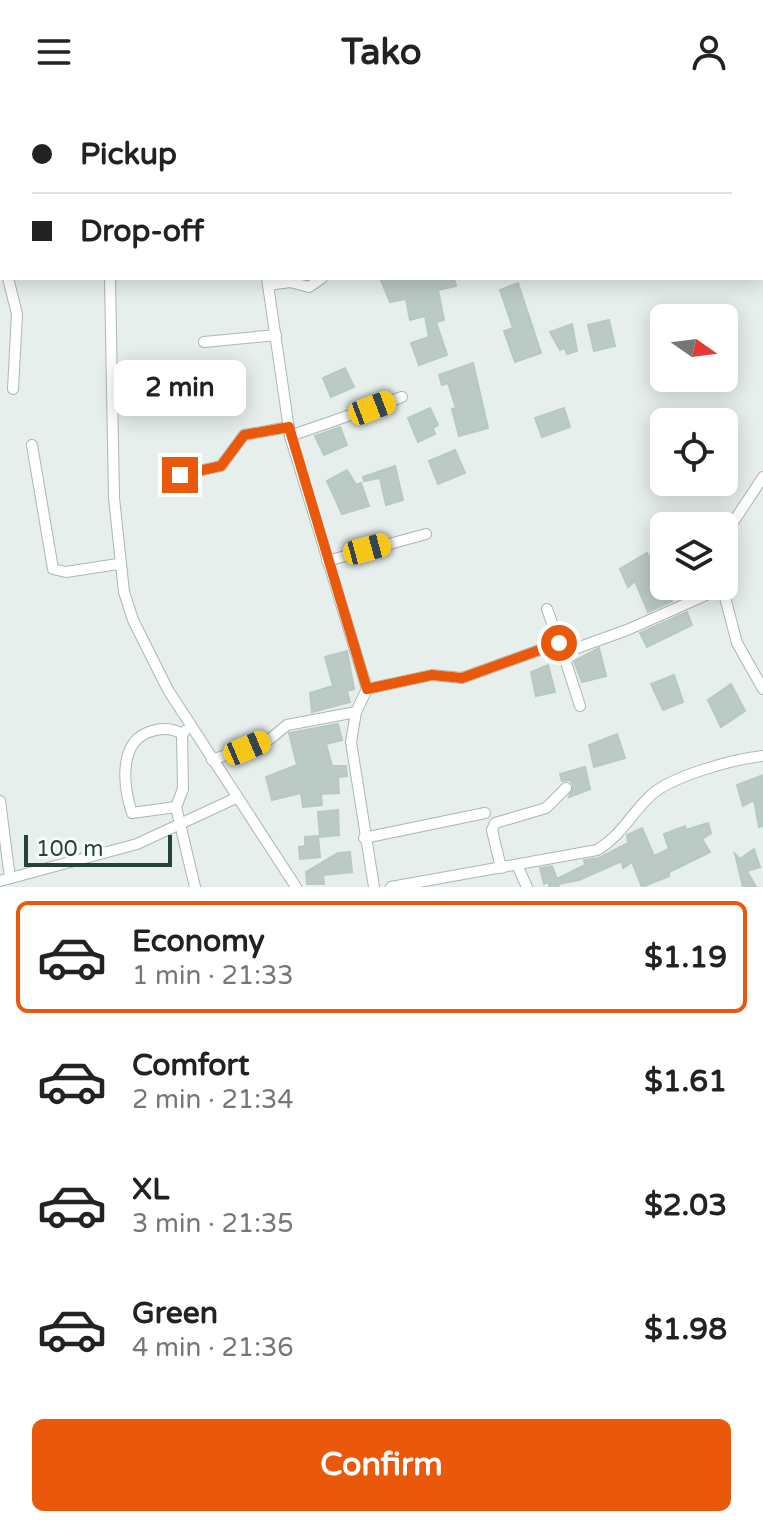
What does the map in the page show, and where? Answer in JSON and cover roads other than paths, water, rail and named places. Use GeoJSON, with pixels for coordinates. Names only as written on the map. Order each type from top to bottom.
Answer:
{"type":"FeatureCollection","features":[{"type":"Feature","properties":{"kind":"street"},"geometry":{"type":"LineString","coordinates":[[8,280],[17,314],[13,389]]}},
{"type":"Feature","properties":{"kind":"street"},"geometry":{"type":"LineString","coordinates":[[110,280],[118,564],[133,620],[187,730],[212,760],[296,887]]}},
{"type":"Feature","properties":{"kind":"street"},"geometry":{"type":"LineString","coordinates":[[319,280],[309,287],[267,281],[290,432],[367,689],[356,712],[351,742],[374,887]]}},
{"type":"Feature","properties":{"kind":"street"},"geometry":{"type":"LineString","coordinates":[[204,342],[276,335]]}},
{"type":"Feature","properties":{"kind":"street"},"geometry":{"type":"LineString","coordinates":[[180,475],[221,466],[244,435],[290,432],[402,397]]}},
{"type":"Feature","properties":{"kind":"street"},"geometry":{"type":"LineString","coordinates":[[32,445],[53,569],[66,572],[118,564]]}},
{"type":"Feature","properties":{"kind":"street"},"geometry":{"type":"LineString","coordinates":[[738,515],[763,477]]}},
{"type":"Feature","properties":{"kind":"street"},"geometry":{"type":"LineString","coordinates":[[327,561],[426,534]]}},
{"type":"Feature","properties":{"kind":"street"},"geometry":{"type":"LineString","coordinates":[[367,689],[432,675],[462,678],[627,630],[693,600]]}},
{"type":"Feature","properties":{"kind":"street"},"geometry":{"type":"LineString","coordinates":[[725,600],[737,643],[763,689]]}},
{"type":"Feature","properties":{"kind":"street"},"geometry":{"type":"LineString","coordinates":[[547,609],[580,706]]}},
{"type":"Feature","properties":{"kind":"street"},"geometry":{"type":"LineString","coordinates":[[212,760],[270,739],[287,725],[356,712]]}},
{"type":"Feature","properties":{"kind":"street"},"geometry":{"type":"LineString","coordinates":[[176,807],[132,813],[127,797],[127,756],[133,741],[146,733],[160,729],[187,730]]}},
{"type":"Feature","properties":{"kind":"street"},"geometry":{"type":"LineString","coordinates":[[187,730],[183,789],[176,807],[178,827],[188,849],[195,887]]}},
{"type":"Feature","properties":{"kind":"street"},"geometry":{"type":"LineString","coordinates":[[391,887],[518,867],[597,850],[623,831],[653,793],[724,764],[763,756]]}},
{"type":"Feature","properties":{"kind":"street"},"geometry":{"type":"LineString","coordinates":[[501,868],[492,830],[495,823],[546,808],[566,788]]}},
{"type":"Feature","properties":{"kind":"street"},"geometry":{"type":"LineString","coordinates":[[0,801],[5,880],[94,858],[178,827],[236,798]]}},
{"type":"Feature","properties":{"kind":"street"},"geometry":{"type":"LineString","coordinates":[[364,838],[485,813]]}},
{"type":"Feature","properties":{"kind":"street"},"geometry":{"type":"LineString","coordinates":[[518,867],[527,887]]}}]}
